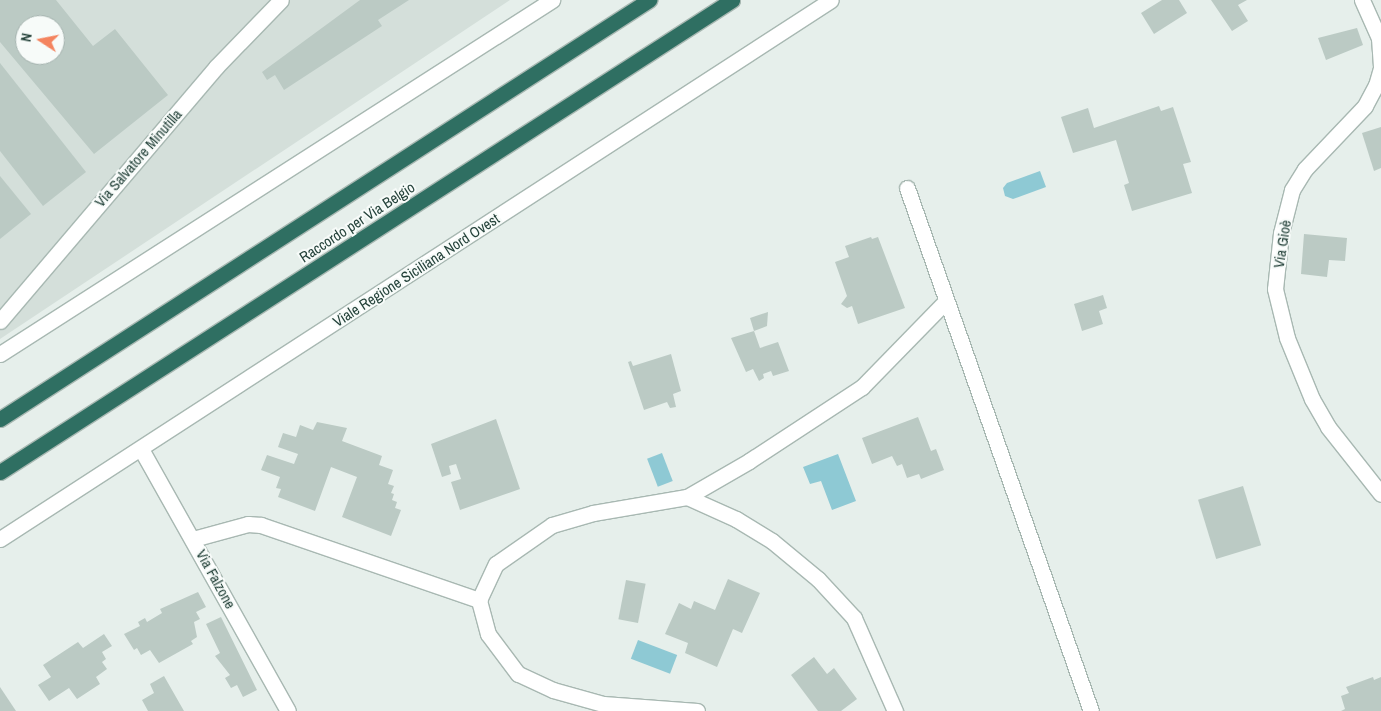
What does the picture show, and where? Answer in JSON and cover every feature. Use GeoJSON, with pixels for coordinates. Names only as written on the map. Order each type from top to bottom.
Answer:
{"type":"FeatureCollection","features":[{"type":"Feature","properties":{"kind":"highway","name":"Raccordo per Via Belgio"},"geometry":{"type":"LineString","coordinates":[[0,419],[650,0]]}},
{"type":"Feature","properties":{"kind":"highway","name":"Raccordo per Via Belgio"},"geometry":{"type":"LineString","coordinates":[[0,472],[732,0]]}},
{"type":"Feature","properties":{"kind":"street","name":"Via Salvatore Minutilla"},"geometry":{"type":"LineString","coordinates":[[0,321],[216,67],[281,0]]}},
{"type":"Feature","properties":{"kind":"street"},"geometry":{"type":"LineString","coordinates":[[0,354],[552,0]]}},
{"type":"Feature","properties":{"kind":"street","name":"Viale Regione Siciliana Nord Ovest"},"geometry":{"type":"LineString","coordinates":[[0,539],[831,0]]}},
{"type":"Feature","properties":{"kind":"street","name":"Via Gioè"},"geometry":{"type":"LineString","coordinates":[[1362,0],[1378,38],[1381,68],[1365,106],[1305,168],[1292,190],[1281,232],[1276,289],[1287,338],[1312,399],[1328,427],[1381,494]]}},
{"type":"Feature","properties":{"kind":"street"},"geometry":{"type":"LineString","coordinates":[[907,188],[1091,711]]}},
{"type":"Feature","properties":{"kind":"street"},"geometry":{"type":"LineString","coordinates":[[697,711],[603,704],[553,690],[518,674],[488,634],[479,600],[496,564],[552,525],[593,514],[687,497],[862,388],[946,301]]}},
{"type":"Feature","properties":{"kind":"street","name":"Via Falzone"},"geometry":{"type":"LineString","coordinates":[[141,449],[288,711]]}},
{"type":"Feature","properties":{"kind":"street"},"geometry":{"type":"LineString","coordinates":[[687,497],[736,519],[772,541],[818,579],[854,618],[895,711]]}},
{"type":"Feature","properties":{"kind":"street"},"geometry":{"type":"LineString","coordinates":[[193,539],[248,524],[261,525],[479,600]]}},
{"type":"Feature","properties":{"kind":"shaded area"},"geometry":{"type":"Polygon","coordinates":[[[0,0],[510,0],[0,339],[0,0]]]}},
{"type":"Feature","properties":{"kind":"water"},"geometry":{"type":"Polygon","coordinates":[[[1040,171],[1046,187],[1013,199],[1005,196],[1003,188],[1007,183],[1040,171]]]}},
{"type":"Feature","properties":{"kind":"water"},"geometry":{"type":"Polygon","coordinates":[[[662,453],[673,481],[658,487],[647,459],[662,453]]]}},
{"type":"Feature","properties":{"kind":"water"},"geometry":{"type":"Polygon","coordinates":[[[838,454],[856,501],[832,510],[821,481],[810,484],[803,467],[838,454]]]}},
{"type":"Feature","properties":{"kind":"water"},"geometry":{"type":"Polygon","coordinates":[[[638,640],[677,655],[670,674],[631,659],[638,640]]]}},
{"type":"Feature","properties":{"kind":"building"},"geometry":{"type":"Polygon","coordinates":[[[0,0],[56,0],[93,46],[115,29],[168,95],[94,154],[19,65],[65,65],[65,15],[15,15],[15,60],[0,42],[0,0]]]}},
{"type":"Feature","properties":{"kind":"building"},"geometry":{"type":"Polygon","coordinates":[[[360,0],[409,0],[378,20],[382,26],[284,90],[275,75],[267,80],[262,72],[360,0]]]}},
{"type":"Feature","properties":{"kind":"building"},"geometry":{"type":"Polygon","coordinates":[[[1162,0],[1179,0],[1187,13],[1154,34],[1141,13],[1162,0]]]}},
{"type":"Feature","properties":{"kind":"building"},"geometry":{"type":"Polygon","coordinates":[[[1211,0],[1247,0],[1238,5],[1248,21],[1232,31],[1211,0]]]}},
{"type":"Feature","properties":{"kind":"building"},"geometry":{"type":"Polygon","coordinates":[[[1357,28],[1363,45],[1326,60],[1318,38],[1357,28]]]}},
{"type":"Feature","properties":{"kind":"building"},"geometry":{"type":"Polygon","coordinates":[[[0,63],[86,172],[43,206],[0,151],[0,63]]]}},
{"type":"Feature","properties":{"kind":"building"},"geometry":{"type":"Polygon","coordinates":[[[1159,106],[1161,111],[1173,107],[1191,162],[1183,164],[1192,193],[1132,211],[1124,185],[1129,183],[1116,140],[1073,153],[1061,117],[1088,108],[1094,128],[1159,106]]]}},
{"type":"Feature","properties":{"kind":"building"},"geometry":{"type":"Polygon","coordinates":[[[1381,127],[1381,168],[1374,171],[1362,133],[1381,127]]]}},
{"type":"Feature","properties":{"kind":"building"},"geometry":{"type":"Polygon","coordinates":[[[0,176],[31,214],[0,239],[0,176]]]}},
{"type":"Feature","properties":{"kind":"building"},"geometry":{"type":"Polygon","coordinates":[[[1304,234],[1347,238],[1345,261],[1329,260],[1327,277],[1301,274],[1304,234]]]}},
{"type":"Feature","properties":{"kind":"building"},"geometry":{"type":"Polygon","coordinates":[[[871,237],[872,239],[878,237],[905,308],[858,324],[852,306],[847,308],[841,304],[847,296],[835,262],[849,257],[845,246],[871,237]]]}},
{"type":"Feature","properties":{"kind":"building"},"geometry":{"type":"Polygon","coordinates":[[[1103,295],[1107,308],[1099,311],[1103,324],[1082,331],[1074,304],[1103,295]]]}},
{"type":"Feature","properties":{"kind":"building"},"geometry":{"type":"Polygon","coordinates":[[[768,312],[767,326],[754,331],[750,318],[768,312]]]}},
{"type":"Feature","properties":{"kind":"building"},"geometry":{"type":"Polygon","coordinates":[[[754,331],[760,348],[778,342],[789,371],[773,376],[771,371],[763,374],[764,378],[759,381],[753,369],[746,372],[731,338],[754,331]]]}},
{"type":"Feature","properties":{"kind":"building"},"geometry":{"type":"Polygon","coordinates":[[[671,354],[681,391],[673,394],[676,407],[670,408],[667,402],[644,410],[628,362],[631,361],[633,366],[671,354]]]}},
{"type":"Feature","properties":{"kind":"building"},"geometry":{"type":"Polygon","coordinates":[[[918,417],[931,451],[936,449],[944,470],[921,479],[919,474],[907,478],[902,464],[897,466],[892,456],[872,464],[862,438],[918,417]]]}},
{"type":"Feature","properties":{"kind":"building"},"geometry":{"type":"Polygon","coordinates":[[[496,419],[520,489],[460,510],[451,482],[461,479],[456,464],[449,466],[451,474],[442,477],[431,444],[496,419]]]}},
{"type":"Feature","properties":{"kind":"building"},"geometry":{"type":"Polygon","coordinates":[[[317,422],[347,428],[342,441],[382,456],[379,465],[393,470],[388,484],[394,486],[391,493],[394,494],[392,500],[397,502],[395,508],[401,510],[391,536],[342,517],[357,477],[331,467],[315,511],[278,497],[281,489],[276,488],[280,477],[261,470],[267,455],[294,464],[298,454],[278,447],[283,433],[296,437],[300,425],[313,430],[317,422]]]}},
{"type":"Feature","properties":{"kind":"building"},"geometry":{"type":"Polygon","coordinates":[[[1243,486],[1261,545],[1216,559],[1198,500],[1243,486]]]}},
{"type":"Feature","properties":{"kind":"building"},"geometry":{"type":"Polygon","coordinates":[[[728,579],[760,593],[742,633],[733,629],[717,667],[685,653],[688,643],[665,634],[679,603],[691,609],[694,601],[715,610],[728,579]]]}},
{"type":"Feature","properties":{"kind":"building"},"geometry":{"type":"Polygon","coordinates":[[[626,580],[646,584],[638,623],[618,619],[626,580]]]}},
{"type":"Feature","properties":{"kind":"building"},"geometry":{"type":"Polygon","coordinates":[[[198,592],[206,607],[196,612],[200,619],[194,622],[197,637],[191,641],[193,644],[159,663],[150,650],[141,655],[137,648],[134,650],[124,634],[140,626],[138,622],[145,618],[147,622],[162,613],[160,609],[198,592]]]}},
{"type":"Feature","properties":{"kind":"building"},"geometry":{"type":"Polygon","coordinates":[[[221,617],[257,690],[243,697],[237,685],[231,688],[225,678],[230,675],[215,656],[220,653],[206,624],[221,617]]]}},
{"type":"Feature","properties":{"kind":"building"},"geometry":{"type":"Polygon","coordinates":[[[104,634],[112,646],[102,652],[106,659],[102,662],[107,669],[96,677],[100,684],[77,699],[69,688],[49,701],[38,685],[51,677],[43,665],[78,642],[83,648],[104,634]]]}},
{"type":"Feature","properties":{"kind":"building"},"geometry":{"type":"Polygon","coordinates":[[[814,657],[827,674],[834,668],[857,699],[841,711],[818,711],[791,675],[814,657]]]}},
{"type":"Feature","properties":{"kind":"building"},"geometry":{"type":"Polygon","coordinates":[[[164,676],[184,711],[148,711],[142,700],[154,693],[150,684],[164,676]]]}},
{"type":"Feature","properties":{"kind":"building"},"geometry":{"type":"Polygon","coordinates":[[[1373,677],[1374,680],[1381,677],[1381,711],[1341,711],[1345,709],[1341,696],[1349,693],[1346,687],[1373,677]]]}},
{"type":"Feature","properties":{"kind":"building"},"geometry":{"type":"Polygon","coordinates":[[[0,687],[16,711],[0,711],[0,687]]]}}]}
